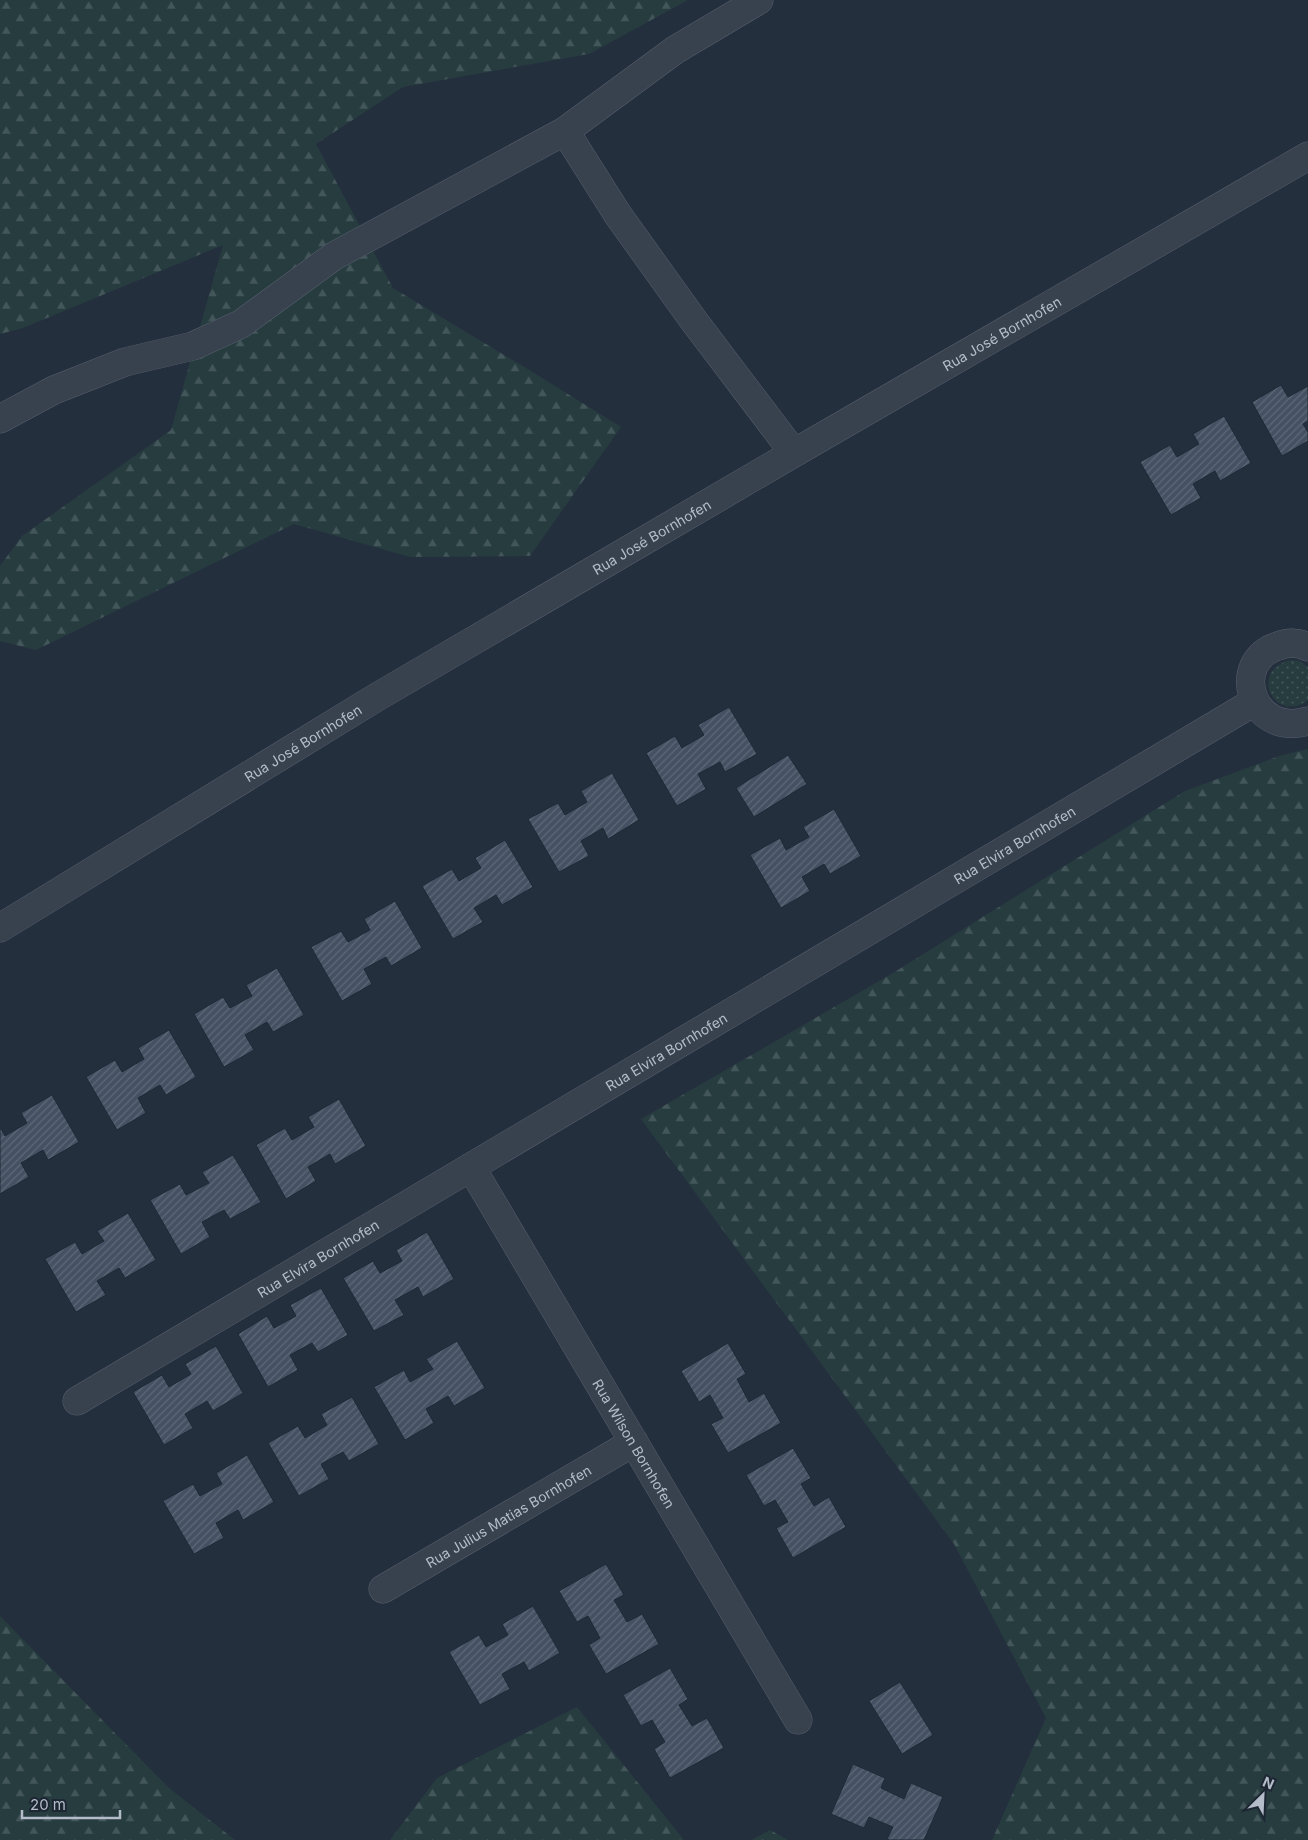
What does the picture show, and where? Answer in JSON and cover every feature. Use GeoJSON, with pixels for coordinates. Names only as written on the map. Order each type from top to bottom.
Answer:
{"type":"FeatureCollection","features":[{"type":"Feature","properties":{"kind":"street"},"geometry":{"type":"LineString","coordinates":[[0,419],[54,390],[126,362],[193,346],[242,324],[334,256],[565,132],[675,50],[759,0]]}},
{"type":"Feature","properties":{"kind":"street"},"geometry":{"type":"LineString","coordinates":[[565,132],[618,215],[694,321],[794,453]]}},
{"type":"Feature","properties":{"kind":"street","name":"Rua José Bornhofen"},"geometry":{"type":"LineString","coordinates":[[0,928],[377,697],[1308,156]]}},
{"type":"Feature","properties":{"kind":"street"},"geometry":{"type":"LineString","coordinates":[[1308,647],[1302,644],[1286,643],[1272,648],[1260,657],[1252,671],[1250,687],[1254,702],[1265,714],[1279,722],[1295,724],[1308,720]]}},
{"type":"Feature","properties":{"kind":"street","name":"Rua Elvira Bornhofen"},"geometry":{"type":"LineString","coordinates":[[77,1401],[1254,702]]}},
{"type":"Feature","properties":{"kind":"street","name":"Rua Wilson Bornhofen"},"geometry":{"type":"LineString","coordinates":[[471,1167],[798,1720]]}},
{"type":"Feature","properties":{"kind":"street","name":"Rua Julius Matias Bornhofen"},"geometry":{"type":"LineString","coordinates":[[383,1589],[634,1442]]}},
{"type":"Feature","properties":{"kind":"green space"},"geometry":{"type":"Polygon","coordinates":[[[0,0],[688,0],[589,54],[403,87],[316,144],[393,288],[621,427],[530,556],[410,557],[294,524],[36,650],[0,641],[0,566],[22,536],[171,430],[223,245],[23,328],[0,334],[0,0]]]}},
{"type":"Feature","properties":{"kind":"green space"},"geometry":{"type":"Polygon","coordinates":[[[1290,660],[1299,661],[1308,667],[1308,700],[1296,706],[1286,706],[1277,701],[1271,694],[1268,685],[1270,675],[1277,666],[1290,660]]]}},
{"type":"Feature","properties":{"kind":"green space"},"geometry":{"type":"Polygon","coordinates":[[[1308,749],[1308,1840],[992,1840],[1046,1718],[954,1544],[641,1119],[893,973],[1185,791],[1282,755],[1308,749]]]}},
{"type":"Feature","properties":{"kind":"green space"},"geometry":{"type":"Polygon","coordinates":[[[0,1616],[169,1788],[235,1840],[0,1840],[0,1616]]]}},
{"type":"Feature","properties":{"kind":"green space"},"geometry":{"type":"Polygon","coordinates":[[[577,1707],[684,1840],[390,1840],[437,1778],[577,1707]]]}},
{"type":"Feature","properties":{"kind":"green space"},"geometry":{"type":"Polygon","coordinates":[[[770,1830],[788,1840],[751,1840],[770,1830]]]}},
{"type":"Feature","properties":{"kind":"building"},"geometry":{"type":"Polygon","coordinates":[[[1281,385],[1288,397],[1308,386],[1308,421],[1303,424],[1308,432],[1308,441],[1282,456],[1252,402],[1281,385]]]}},
{"type":"Feature","properties":{"kind":"building"},"geometry":{"type":"Polygon","coordinates":[[[1224,416],[1251,463],[1220,481],[1215,471],[1193,484],[1201,498],[1171,515],[1140,462],[1170,445],[1177,457],[1199,444],[1193,434],[1224,416]]]}},
{"type":"Feature","properties":{"kind":"building"},"geometry":{"type":"Polygon","coordinates":[[[729,707],[757,754],[725,772],[720,762],[698,774],[706,789],[677,806],[646,753],[675,736],[682,748],[704,735],[698,725],[729,707]]]}},
{"type":"Feature","properties":{"kind":"building"},"geometry":{"type":"Polygon","coordinates":[[[788,755],[807,784],[754,817],[736,788],[788,755]]]}},
{"type":"Feature","properties":{"kind":"building"},"geometry":{"type":"Polygon","coordinates":[[[612,773],[639,820],[608,839],[603,828],[581,841],[589,856],[559,872],[528,819],[558,803],[565,815],[587,802],[581,791],[612,773]]]}},
{"type":"Feature","properties":{"kind":"building"},"geometry":{"type":"Polygon","coordinates":[[[834,809],[861,856],[830,874],[824,864],[802,877],[810,891],[781,908],[750,855],[780,838],[786,850],[809,837],[803,827],[834,809]]]}},
{"type":"Feature","properties":{"kind":"building"},"geometry":{"type":"Polygon","coordinates":[[[505,840],[533,887],[502,905],[496,895],[474,908],[483,922],[453,939],[422,886],[452,869],[459,881],[481,868],[475,858],[505,840]]]}},
{"type":"Feature","properties":{"kind":"building"},"geometry":{"type":"Polygon","coordinates":[[[395,901],[422,948],[391,966],[386,957],[364,969],[372,984],[342,1001],[311,947],[341,931],[348,942],[370,930],[364,919],[395,901]]]}},
{"type":"Feature","properties":{"kind":"building"},"geometry":{"type":"Polygon","coordinates":[[[277,968],[304,1015],[273,1032],[267,1022],[245,1035],[254,1050],[224,1067],[194,1014],[223,997],[230,1008],[252,996],[246,985],[277,968]]]}},
{"type":"Feature","properties":{"kind":"building"},"geometry":{"type":"Polygon","coordinates":[[[169,1030],[196,1077],[166,1095],[160,1085],[138,1098],[146,1113],[117,1130],[86,1077],[115,1060],[122,1072],[144,1059],[138,1048],[169,1030]]]}},
{"type":"Feature","properties":{"kind":"building"},"geometry":{"type":"Polygon","coordinates":[[[52,1095],[79,1142],[48,1160],[43,1150],[21,1163],[29,1177],[0,1194],[0,1127],[5,1136],[27,1123],[21,1113],[52,1095]]]}},
{"type":"Feature","properties":{"kind":"building"},"geometry":{"type":"Polygon","coordinates":[[[339,1099],[366,1146],[335,1164],[330,1154],[308,1167],[316,1181],[286,1199],[256,1145],[285,1128],[292,1140],[314,1127],[308,1117],[339,1099]]]}},
{"type":"Feature","properties":{"kind":"building"},"geometry":{"type":"Polygon","coordinates":[[[233,1155],[261,1202],[230,1219],[224,1210],[202,1222],[210,1237],[181,1254],[150,1200],[180,1184],[186,1195],[209,1183],[202,1172],[233,1155]]]}},
{"type":"Feature","properties":{"kind":"building"},"geometry":{"type":"Polygon","coordinates":[[[128,1213],[156,1260],[125,1278],[119,1268],[97,1281],[106,1295],[76,1312],[45,1259],[75,1242],[82,1254],[104,1241],[97,1231],[128,1213]]]}},
{"type":"Feature","properties":{"kind":"building"},"geometry":{"type":"Polygon","coordinates":[[[427,1232],[454,1279],[423,1297],[418,1287],[395,1300],[404,1315],[374,1331],[343,1278],[373,1261],[380,1273],[402,1261],[396,1250],[427,1232]]]}},
{"type":"Feature","properties":{"kind":"building"},"geometry":{"type":"Polygon","coordinates":[[[321,1288],[348,1335],[318,1352],[312,1343],[290,1355],[298,1370],[268,1387],[238,1334],[267,1316],[274,1328],[296,1316],[290,1305],[321,1288]]]}},
{"type":"Feature","properties":{"kind":"building"},"geometry":{"type":"Polygon","coordinates":[[[457,1341],[485,1388],[454,1406],[448,1396],[426,1409],[434,1423],[405,1440],[374,1387],[404,1370],[410,1382],[433,1369],[426,1359],[457,1341]]]}},
{"type":"Feature","properties":{"kind":"building"},"geometry":{"type":"Polygon","coordinates":[[[728,1343],[746,1374],[737,1379],[749,1402],[764,1393],[781,1423],[728,1453],[711,1424],[723,1418],[710,1395],[699,1402],[681,1371],[728,1343]]]}},
{"type":"Feature","properties":{"kind":"building"},"geometry":{"type":"Polygon","coordinates":[[[216,1346],[243,1393],[213,1411],[207,1401],[185,1414],[193,1428],[164,1445],[133,1392],[162,1375],[169,1387],[191,1374],[185,1364],[216,1346]]]}},
{"type":"Feature","properties":{"kind":"building"},"geometry":{"type":"Polygon","coordinates":[[[352,1397],[379,1444],[349,1461],[343,1452],[321,1464],[329,1479],[299,1496],[268,1443],[298,1426],[305,1438],[327,1425],[321,1414],[352,1397]]]}},
{"type":"Feature","properties":{"kind":"building"},"geometry":{"type":"Polygon","coordinates":[[[793,1448],[811,1478],[801,1484],[814,1506],[829,1497],[846,1527],[793,1558],[776,1528],[788,1522],[775,1500],[764,1506],[746,1475],[793,1448]]]}},
{"type":"Feature","properties":{"kind":"building"},"geometry":{"type":"Polygon","coordinates":[[[247,1455],[274,1502],[243,1520],[238,1510],[216,1523],[224,1538],[194,1554],[163,1501],[193,1484],[200,1496],[222,1484],[216,1473],[247,1455]]]}},
{"type":"Feature","properties":{"kind":"building"},"geometry":{"type":"Polygon","coordinates":[[[606,1564],[624,1595],[614,1600],[627,1622],[642,1614],[659,1644],[606,1674],[589,1645],[600,1638],[588,1616],[577,1622],[559,1591],[606,1564]]]}},
{"type":"Feature","properties":{"kind":"building"},"geometry":{"type":"Polygon","coordinates":[[[533,1606],[560,1653],[529,1671],[524,1662],[502,1674],[510,1689],[480,1705],[449,1652],[479,1635],[486,1647],[508,1635],[502,1624],[533,1606]]]}},
{"type":"Feature","properties":{"kind":"building"},"geometry":{"type":"Polygon","coordinates":[[[670,1668],[688,1699],[679,1705],[692,1726],[707,1718],[724,1748],[670,1778],[654,1749],[665,1742],[652,1720],[641,1726],[623,1695],[670,1668]]]}},
{"type":"Feature","properties":{"kind":"building"},"geometry":{"type":"Polygon","coordinates":[[[900,1682],[933,1735],[902,1754],[869,1701],[900,1682]]]}},
{"type":"Feature","properties":{"kind":"building"},"geometry":{"type":"Polygon","coordinates":[[[853,1764],[885,1778],[881,1788],[904,1799],[911,1783],[943,1797],[924,1840],[889,1840],[887,1839],[893,1827],[869,1817],[864,1828],[831,1814],[853,1764]]]}}]}
